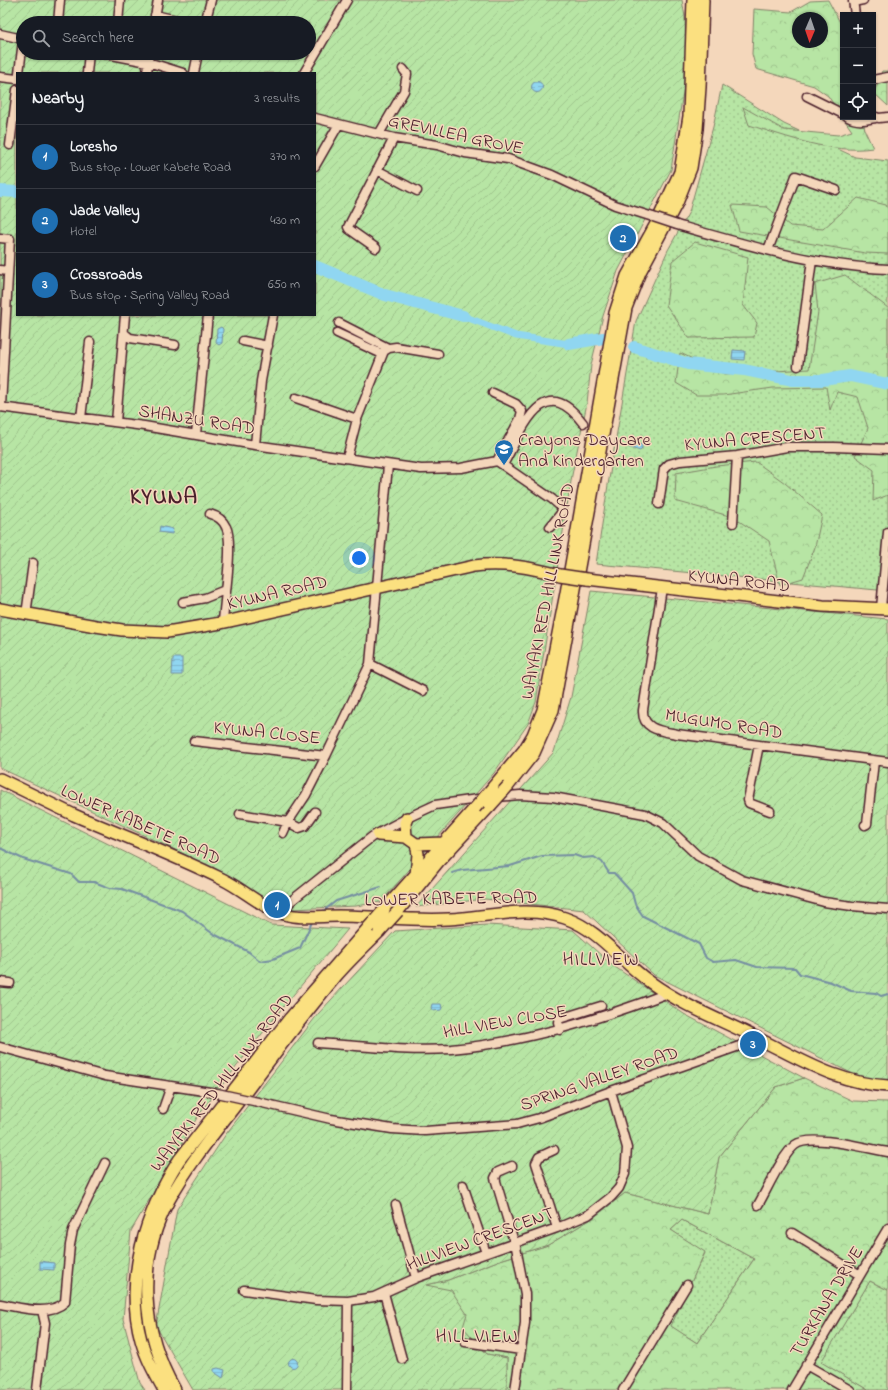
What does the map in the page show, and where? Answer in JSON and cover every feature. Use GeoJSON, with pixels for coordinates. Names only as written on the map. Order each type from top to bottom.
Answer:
{"type":"FeatureCollection","features":[{"type":"Feature","properties":{"kind":"main road","name":"WAIYAKI RED HILL LINK ROAD"},"geometry":{"type":"LineString","coordinates":[[164,1390],[148,1360],[141,1339],[136,1295],[140,1254],[154,1206],[163,1185],[179,1160],[290,1018],[475,808],[524,750],[533,735],[543,710],[566,593],[615,313],[627,276],[656,224],[680,172],[689,116],[693,0]]}},
{"type":"Feature","properties":{"kind":"main road","name":"WAIYAKI RED HILL LINK ROAD"},"geometry":{"type":"LineString","coordinates":[[175,1390],[162,1367],[151,1336],[146,1289],[154,1236],[168,1201],[185,1173],[284,1041],[338,974],[398,911],[438,862],[508,786],[534,753],[553,710],[626,308],[640,272],[676,203],[691,168],[697,130],[703,0]]}},
{"type":"Feature","properties":{"kind":"main road","name":"KYUNA ROAD"},"geometry":{"type":"LineString","coordinates":[[0,609],[96,626],[153,632],[183,630],[377,586],[486,564],[526,567],[560,575],[662,588],[823,606],[884,609]]}},
{"type":"Feature","properties":{"kind":"main road","name":"LOWER KABETE ROAD"},"geometry":{"type":"LineString","coordinates":[[0,779],[74,814],[219,877],[281,914],[304,917],[336,916],[428,919],[519,912],[553,915],[571,920],[591,930],[644,977],[668,993],[714,1019],[757,1038],[798,1060],[842,1079],[862,1084],[888,1086]]}},
{"type":"Feature","properties":{"kind":"main road"},"geometry":{"type":"LineString","coordinates":[[406,837],[405,823],[407,818]]}},
{"type":"Feature","properties":{"kind":"main road"},"geometry":{"type":"LineString","coordinates":[[378,835],[406,837],[416,844],[444,843]]}},
{"type":"Feature","properties":{"kind":"main road"},"geometry":{"type":"LineString","coordinates":[[416,844],[418,854],[416,875]]}},
{"type":"Feature","properties":{"kind":"street"},"geometry":{"type":"LineString","coordinates":[[59,16],[60,0]]}},
{"type":"Feature","properties":{"kind":"street"},"geometry":{"type":"LineString","coordinates":[[119,16],[120,0]]}},
{"type":"Feature","properties":{"kind":"street"},"geometry":{"type":"LineString","coordinates":[[155,16],[158,0]]}},
{"type":"Feature","properties":{"kind":"street"},"geometry":{"type":"LineString","coordinates":[[207,16],[211,0]]}},
{"type":"Feature","properties":{"kind":"street"},"geometry":{"type":"LineString","coordinates":[[316,53],[347,0]]}},
{"type":"Feature","properties":{"kind":"street"},"geometry":{"type":"LineString","coordinates":[[855,12],[853,1],[863,0]]}},
{"type":"Feature","properties":{"kind":"street"},"geometry":{"type":"LineString","coordinates":[[0,34],[16,38]]}},
{"type":"Feature","properties":{"kind":"street"},"geometry":{"type":"LineString","coordinates":[[19,72],[21,60]]}},
{"type":"Feature","properties":{"kind":"street"},"geometry":{"type":"LineString","coordinates":[[87,72],[88,60]]}},
{"type":"Feature","properties":{"kind":"street"},"geometry":{"type":"LineString","coordinates":[[140,60],[180,72]]}},
{"type":"Feature","properties":{"kind":"street"},"geometry":{"type":"LineString","coordinates":[[194,72],[197,60]]}},
{"type":"Feature","properties":{"kind":"street"},"geometry":{"type":"LineString","coordinates":[[305,72],[312,60]]}},
{"type":"Feature","properties":{"kind":"street"},"geometry":{"type":"LineString","coordinates":[[147,72],[148,62]]}},
{"type":"Feature","properties":{"kind":"street"},"geometry":{"type":"LineString","coordinates":[[379,134],[404,92],[406,74],[403,69]]}},
{"type":"Feature","properties":{"kind":"street"},"geometry":{"type":"LineString","coordinates":[[0,77],[16,79]]}},
{"type":"Feature","properties":{"kind":"street"},"geometry":{"type":"LineString","coordinates":[[876,79],[888,77]]}},
{"type":"Feature","properties":{"kind":"street"},"geometry":{"type":"LineString","coordinates":[[807,96],[840,112]]}},
{"type":"Feature","properties":{"kind":"street"},"geometry":{"type":"LineString","coordinates":[[10,145],[16,98]]}},
{"type":"Feature","properties":{"kind":"street"},"geometry":{"type":"LineString","coordinates":[[876,117],[888,116]]}},
{"type":"Feature","properties":{"kind":"street","name":"GREVILLEA GROVE"},"geometry":{"type":"LineString","coordinates":[[316,118],[394,138],[437,145],[459,151],[518,162],[552,175],[610,203],[677,225],[768,250]]}},
{"type":"Feature","properties":{"kind":"street"},"geometry":{"type":"LineString","coordinates":[[316,164],[339,124]]}},
{"type":"Feature","properties":{"kind":"street"},"geometry":{"type":"LineString","coordinates":[[376,248],[348,227],[394,138]]}},
{"type":"Feature","properties":{"kind":"street"},"geometry":{"type":"LineString","coordinates":[[377,170],[417,191]]}},
{"type":"Feature","properties":{"kind":"street"},"geometry":{"type":"LineString","coordinates":[[836,190],[796,176],[768,250],[847,266],[888,269]]}},
{"type":"Feature","properties":{"kind":"street"},"geometry":{"type":"LineString","coordinates":[[0,238],[10,239],[4,270],[0,407]]}},
{"type":"Feature","properties":{"kind":"street"},"geometry":{"type":"LineString","coordinates":[[798,366],[812,260]]}},
{"type":"Feature","properties":{"kind":"street"},"geometry":{"type":"LineString","coordinates":[[116,422],[125,316]]}},
{"type":"Feature","properties":{"kind":"street"},"geometry":{"type":"LineString","coordinates":[[196,434],[208,316]]}},
{"type":"Feature","properties":{"kind":"street"},"geometry":{"type":"LineString","coordinates":[[255,445],[261,381],[274,316]]}},
{"type":"Feature","properties":{"kind":"street"},"geometry":{"type":"LineString","coordinates":[[339,323],[385,351]]}},
{"type":"Feature","properties":{"kind":"street"},"geometry":{"type":"LineString","coordinates":[[337,333],[385,351],[396,347],[438,354]]}},
{"type":"Feature","properties":{"kind":"street"},"geometry":{"type":"LineString","coordinates":[[124,334],[130,338],[175,345]]}},
{"type":"Feature","properties":{"kind":"street"},"geometry":{"type":"LineString","coordinates":[[243,341],[268,346]]}},
{"type":"Feature","properties":{"kind":"street"},"geometry":{"type":"LineString","coordinates":[[81,418],[90,342]]}},
{"type":"Feature","properties":{"kind":"street"},"geometry":{"type":"LineString","coordinates":[[347,458],[357,419],[385,351]]}},
{"type":"Feature","properties":{"kind":"street"},"geometry":{"type":"LineString","coordinates":[[493,393],[516,404],[522,410],[520,419],[500,463]]}},
{"type":"Feature","properties":{"kind":"street"},"geometry":{"type":"LineString","coordinates":[[296,398],[357,419]]}},
{"type":"Feature","properties":{"kind":"street"},"geometry":{"type":"LineString","coordinates":[[500,463],[532,414],[541,405],[552,400],[561,402],[569,407],[583,423]]}},
{"type":"Feature","properties":{"kind":"street","name":"SHANZU ROAD"},"geometry":{"type":"LineString","coordinates":[[0,407],[116,422],[196,434],[255,445],[421,469],[442,469],[500,463]]}},
{"type":"Feature","properties":{"kind":"street","name":"KYUNA CRESCENT"},"geometry":{"type":"LineString","coordinates":[[659,504],[664,469],[669,464],[689,459],[738,456],[787,447],[888,449]]}},
{"type":"Feature","properties":{"kind":"street"},"geometry":{"type":"LineString","coordinates":[[733,523],[738,456]]}},
{"type":"Feature","properties":{"kind":"street"},"geometry":{"type":"LineString","coordinates":[[500,463],[552,499],[561,507],[562,512],[550,528]]}},
{"type":"Feature","properties":{"kind":"street"},"geometry":{"type":"LineString","coordinates":[[377,586],[388,465]]}},
{"type":"Feature","properties":{"kind":"street"},"geometry":{"type":"LineString","coordinates":[[210,514],[218,517],[227,528],[230,543],[223,622]]}},
{"type":"Feature","properties":{"kind":"street"},"geometry":{"type":"LineString","coordinates":[[884,609],[888,532]]}},
{"type":"Feature","properties":{"kind":"street"},"geometry":{"type":"LineString","coordinates":[[26,614],[33,563]]}},
{"type":"Feature","properties":{"kind":"street","name":"KYUNA CLOSE"},"geometry":{"type":"LineString","coordinates":[[194,740],[326,756],[370,664],[377,586]]}},
{"type":"Feature","properties":{"kind":"street","name":"MUGUMO ROAD"},"geometry":{"type":"LineString","coordinates":[[662,588],[642,710],[643,721],[651,727],[672,733],[888,762]]}},
{"type":"Feature","properties":{"kind":"street"},"geometry":{"type":"LineString","coordinates":[[183,602],[205,598],[225,590]]}},
{"type":"Feature","properties":{"kind":"street"},"geometry":{"type":"LineString","coordinates":[[370,664],[423,690]]}},
{"type":"Feature","properties":{"kind":"street"},"geometry":{"type":"LineString","coordinates":[[759,745],[748,800],[749,802],[770,811]]}},
{"type":"Feature","properties":{"kind":"street"},"geometry":{"type":"LineString","coordinates":[[283,833],[288,822],[306,796],[326,756]]}},
{"type":"Feature","properties":{"kind":"street"},"geometry":{"type":"LineString","coordinates":[[865,825],[867,824],[874,760]]}},
{"type":"Feature","properties":{"kind":"street"},"geometry":{"type":"LineString","coordinates":[[281,914],[290,901],[373,836],[378,835],[407,818],[435,805],[464,800],[520,795],[553,798],[645,814],[656,819],[698,856],[742,880],[824,902],[858,907],[888,909]]}},
{"type":"Feature","properties":{"kind":"street"},"geometry":{"type":"LineString","coordinates":[[240,814],[288,822],[298,828],[302,827],[315,812]]}},
{"type":"Feature","properties":{"kind":"street"},"geometry":{"type":"LineString","coordinates":[[0,982],[10,983]]}},
{"type":"Feature","properties":{"kind":"street","name":"HILL VIEW CLOSE"},"geometry":{"type":"LineString","coordinates":[[318,1043],[404,1049],[450,1049],[505,1041],[560,1030],[618,1012],[668,993]]}},
{"type":"Feature","properties":{"kind":"street"},"geometry":{"type":"LineString","coordinates":[[560,1030],[558,1022],[559,1019],[601,1006]]}},
{"type":"Feature","properties":{"kind":"street","name":"SPRING VALLEY ROAD"},"geometry":{"type":"LineString","coordinates":[[0,1047],[105,1076],[217,1093],[370,1126],[425,1131],[517,1124],[539,1118],[745,1044],[757,1038]]}},
{"type":"Feature","properties":{"kind":"street"},"geometry":{"type":"LineString","coordinates":[[162,1109],[171,1086]]}},
{"type":"Feature","properties":{"kind":"street","name":"HILLVIEW CRESCENT"},"geometry":{"type":"LineString","coordinates":[[244,1290],[316,1300],[348,1301],[384,1293],[416,1278],[557,1228],[588,1215],[602,1206],[619,1188],[625,1174],[627,1148],[611,1091]]}},
{"type":"Feature","properties":{"kind":"street"},"geometry":{"type":"LineString","coordinates":[[758,1205],[788,1152],[796,1144],[814,1140],[888,1152]]}},
{"type":"Feature","properties":{"kind":"street"},"geometry":{"type":"LineString","coordinates":[[554,1150],[538,1157],[536,1163],[557,1228]]}},
{"type":"Feature","properties":{"kind":"street"},"geometry":{"type":"LineString","coordinates":[[0,1304],[42,1310],[60,1307],[65,1302],[70,1245],[73,1230],[105,1163]]}},
{"type":"Feature","properties":{"kind":"street"},"geometry":{"type":"LineString","coordinates":[[512,1166],[498,1172],[495,1178],[514,1242],[525,1294],[525,1323],[515,1390]]}},
{"type":"Feature","properties":{"kind":"street"},"geometry":{"type":"LineString","coordinates":[[463,1185],[486,1253]]}},
{"type":"Feature","properties":{"kind":"street"},"geometry":{"type":"LineString","coordinates":[[396,1205],[416,1278]]}},
{"type":"Feature","properties":{"kind":"street","name":"TURKANA DRIVE"},"geometry":{"type":"LineString","coordinates":[[792,1390],[888,1228]]}},
{"type":"Feature","properties":{"kind":"street"},"geometry":{"type":"LineString","coordinates":[[792,1233],[860,1275]]}},
{"type":"Feature","properties":{"kind":"street"},"geometry":{"type":"LineString","coordinates":[[623,1390],[687,1285]]}},
{"type":"Feature","properties":{"kind":"street"},"geometry":{"type":"LineString","coordinates":[[384,1293],[402,1359]]}},
{"type":"Feature","properties":{"kind":"street"},"geometry":{"type":"LineString","coordinates":[[347,1390],[348,1301]]}},
{"type":"Feature","properties":{"kind":"street"},"geometry":{"type":"LineString","coordinates":[[37,1390],[45,1323],[42,1310]]}},
{"type":"Feature","properties":{"kind":"street"},"geometry":{"type":"LineString","coordinates":[[465,1342],[521,1350]]}},
{"type":"Feature","properties":{"kind":"street"},"geometry":{"type":"LineString","coordinates":[[806,1366],[850,1390]]}},
{"type":"Feature","properties":{"kind":"green space"},"geometry":{"type":"Polygon","coordinates":[[[0,0],[682,0],[685,17],[686,57],[684,86],[671,170],[618,271],[603,316],[591,365],[587,403],[572,475],[536,702],[528,724],[494,773],[381,902],[356,906],[292,909],[266,899],[233,879],[186,855],[0,768],[0,0]]]}},
{"type":"Feature","properties":{"kind":"green space"},"geometry":{"type":"Polygon","coordinates":[[[828,0],[840,22],[840,114],[828,96],[814,86],[756,69],[752,54],[754,9],[791,12],[810,1],[828,0]]]}},
{"type":"Feature","properties":{"kind":"green space"},"geometry":{"type":"Polygon","coordinates":[[[882,71],[888,71],[888,106],[876,95],[876,88],[882,71]]]}},
{"type":"Feature","properties":{"kind":"green space"},"geometry":{"type":"Polygon","coordinates":[[[722,85],[784,124],[855,157],[888,161],[888,591],[596,564],[636,321],[668,250],[689,212],[713,127],[722,85]]]}},
{"type":"Feature","properties":{"kind":"green space"},"geometry":{"type":"Polygon","coordinates":[[[743,107],[784,130],[838,135],[852,131],[844,120],[863,120],[865,131],[873,148],[841,149],[826,147],[749,125],[743,107]]]}},
{"type":"Feature","properties":{"kind":"green space"},"geometry":{"type":"Polygon","coordinates":[[[858,198],[886,205],[888,209],[888,254],[865,253],[739,231],[732,205],[767,207],[790,226],[823,229],[858,198]]]}},
{"type":"Feature","properties":{"kind":"green space"},"geometry":{"type":"Polygon","coordinates":[[[695,242],[748,257],[743,305],[757,323],[754,337],[689,338],[666,305],[672,261],[695,242]]]}},
{"type":"Feature","properties":{"kind":"green space"},"geometry":{"type":"Polygon","coordinates":[[[845,275],[888,308],[888,495],[873,501],[874,470],[855,456],[868,428],[858,397],[837,392],[830,410],[826,387],[773,388],[723,395],[696,395],[676,383],[680,353],[725,374],[809,369],[818,312],[815,284],[845,275]]]}},
{"type":"Feature","properties":{"kind":"green space"},"geometry":{"type":"Polygon","coordinates":[[[756,462],[785,483],[822,515],[815,547],[803,578],[780,585],[769,541],[733,517],[675,501],[676,473],[716,466],[756,462]]]}},
{"type":"Feature","properties":{"kind":"green space"},"geometry":{"type":"Polygon","coordinates":[[[591,591],[888,619],[888,1080],[863,1079],[654,975],[584,910],[485,899],[416,907],[554,752],[571,697],[591,591]]]}},
{"type":"Feature","properties":{"kind":"green space"},"geometry":{"type":"Polygon","coordinates":[[[0,790],[271,925],[348,929],[279,1012],[198,1116],[131,1231],[123,1319],[140,1383],[145,1390],[0,1390],[0,790]]]}},
{"type":"Feature","properties":{"kind":"green space"},"geometry":{"type":"Polygon","coordinates":[[[487,925],[573,930],[612,965],[684,1014],[804,1078],[776,1087],[719,1157],[708,1214],[625,1193],[593,1218],[548,1245],[500,1260],[448,1280],[426,1285],[451,1290],[467,1314],[463,1327],[487,1354],[507,1358],[507,1390],[193,1390],[156,1326],[177,1209],[226,1134],[318,1014],[395,931],[487,925]]]}},
{"type":"Feature","properties":{"kind":"green space"},"geometry":{"type":"Polygon","coordinates":[[[804,1078],[853,1101],[888,1102],[888,1290],[870,1281],[821,1362],[868,1390],[507,1390],[507,1358],[487,1354],[462,1327],[466,1314],[425,1285],[448,1280],[500,1260],[548,1245],[593,1218],[625,1193],[708,1214],[719,1157],[776,1087],[804,1078]],[[682,1220],[671,1230],[705,1252],[671,1326],[697,1343],[754,1259],[682,1220]]]}},
{"type":"Feature","properties":{"kind":"green space"},"geometry":{"type":"Polygon","coordinates":[[[682,1220],[754,1259],[697,1343],[670,1326],[705,1253],[671,1230],[682,1220]]]}},
{"type":"Feature","properties":{"kind":"green space"},"geometry":{"type":"Polygon","coordinates":[[[870,1281],[888,1290],[888,1390],[868,1390],[820,1362],[870,1281]]]}},
{"type":"Feature","properties":{"kind":"water"},"geometry":{"type":"Polygon","coordinates":[[[535,82],[539,82],[541,83],[541,91],[535,92],[532,89],[532,85],[535,82]]]}},
{"type":"Feature","properties":{"kind":"water"},"geometry":{"type":"Polygon","coordinates":[[[221,327],[223,329],[222,343],[219,345],[216,343],[217,329],[221,327]]]}},
{"type":"Feature","properties":{"kind":"water"},"geometry":{"type":"Polygon","coordinates":[[[733,350],[745,351],[744,360],[732,359],[733,350]]]}},
{"type":"Feature","properties":{"kind":"water"},"geometry":{"type":"Polygon","coordinates":[[[629,441],[642,445],[642,449],[640,451],[628,447],[629,441]]]}},
{"type":"Feature","properties":{"kind":"water"},"geometry":{"type":"Polygon","coordinates":[[[160,526],[173,529],[172,534],[159,532],[160,526]]]}},
{"type":"Feature","properties":{"kind":"water"},"geometry":{"type":"Polygon","coordinates":[[[173,658],[182,658],[182,675],[172,675],[173,658]]]}},
{"type":"Feature","properties":{"kind":"water"},"geometry":{"type":"Polygon","coordinates":[[[432,1004],[441,1004],[441,1010],[433,1011],[431,1008],[432,1004]]]}},
{"type":"Feature","properties":{"kind":"water"},"geometry":{"type":"Polygon","coordinates":[[[40,1261],[54,1263],[54,1270],[40,1269],[40,1261]]]}},
{"type":"Feature","properties":{"kind":"water"},"geometry":{"type":"Polygon","coordinates":[[[293,1358],[298,1363],[293,1368],[288,1363],[293,1358]]]}},
{"type":"Feature","properties":{"kind":"water"},"geometry":{"type":"Polygon","coordinates":[[[218,1368],[225,1370],[223,1378],[214,1372],[214,1369],[218,1368]]]}},
{"type":"Feature","properties":{"kind":"waterway"},"geometry":{"type":"LineString","coordinates":[[0,191],[16,192]]}},
{"type":"Feature","properties":{"kind":"waterway"},"geometry":{"type":"LineString","coordinates":[[316,266],[385,295],[463,316]]}},
{"type":"Feature","properties":{"kind":"waterway"},"geometry":{"type":"LineString","coordinates":[[463,316],[516,336],[569,344]]}},
{"type":"Feature","properties":{"kind":"waterway"},"geometry":{"type":"LineString","coordinates":[[569,344],[603,338]]}},
{"type":"Feature","properties":{"kind":"waterway"},"geometry":{"type":"LineString","coordinates":[[634,347],[688,364],[744,370],[792,380],[823,380],[850,376],[888,384]]}},
{"type":"Feature","properties":{"kind":"waterway"},"geometry":{"type":"LineString","coordinates":[[0,848],[23,859],[71,874],[79,882],[94,882],[110,888],[122,889],[182,911],[212,933],[249,952],[260,961],[273,959],[300,948],[312,922]]}},
{"type":"Feature","properties":{"kind":"waterway"},"geometry":{"type":"LineString","coordinates":[[452,873],[462,870],[510,866],[542,856],[574,855],[583,858],[594,857],[602,862],[609,873],[614,873],[632,893],[635,904],[643,916],[699,944],[706,958],[713,962],[736,960],[757,967],[795,968],[800,974],[831,982],[851,991],[876,993],[881,996],[888,994]]}},
{"type":"Feature","properties":{"kind":"waterway"},"geometry":{"type":"LineString","coordinates":[[322,912],[336,901],[381,887]]}},
{"type":"Feature","properties":{"kind":"place","name":"Jade Valley"},"geometry":{"type":"Point","coordinates":[623,238]}},
{"type":"Feature","properties":{"kind":"place","name":"Crayons Daycare And Kindergarten"},"geometry":{"type":"Point","coordinates":[504,466]}},
{"type":"Feature","properties":{"kind":"place","name":"Loresho"},"geometry":{"type":"Point","coordinates":[277,905]}},
{"type":"Feature","properties":{"kind":"place","name":"Crossroads"},"geometry":{"type":"Point","coordinates":[753,1044]}},
{"type":"Feature","properties":{"kind":"district","name":"KYUNA"},"geometry":{"type":"Point","coordinates":[164,495]}},
{"type":"Feature","properties":{"kind":"district","name":"HILLVIEW"},"geometry":{"type":"Point","coordinates":[601,958]}},
{"type":"Feature","properties":{"kind":"district","name":"HILL VIEW"},"geometry":{"type":"Point","coordinates":[477,1335]}}]}
